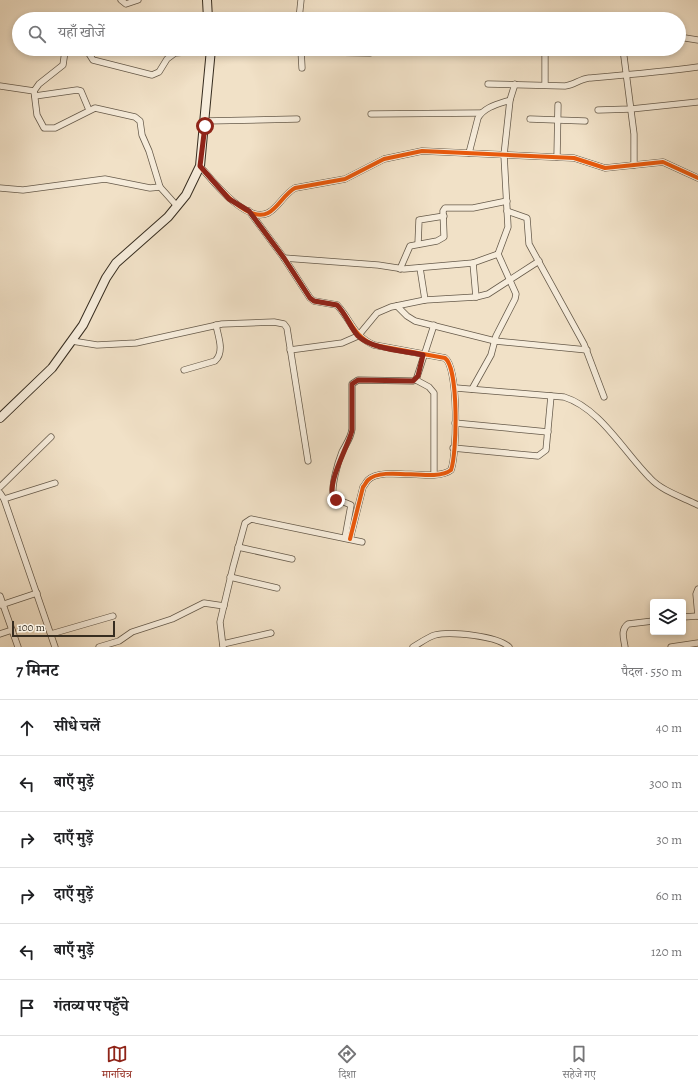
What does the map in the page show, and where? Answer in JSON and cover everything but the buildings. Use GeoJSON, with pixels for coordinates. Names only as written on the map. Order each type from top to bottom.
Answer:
{"type":"FeatureCollection","features":[{"type":"Feature","properties":{"kind":"street"},"geometry":{"type":"LineString","coordinates":[[121,0],[126,4],[138,0]]}},
{"type":"Feature","properties":{"kind":"street"},"geometry":{"type":"LineString","coordinates":[[207,0],[208,12]]}},
{"type":"Feature","properties":{"kind":"street"},"geometry":{"type":"LineString","coordinates":[[300,12],[301,0]]}},
{"type":"Feature","properties":{"kind":"street"},"geometry":{"type":"LineString","coordinates":[[686,38],[698,40]]}},
{"type":"Feature","properties":{"kind":"street"},"geometry":{"type":"LineString","coordinates":[[64,56],[63,66],[39,84],[34,94],[37,115],[44,128],[55,128],[89,110],[100,109],[136,117],[140,121],[142,135],[149,151],[160,188],[177,206]]}},
{"type":"Feature","properties":{"kind":"street"},"geometry":{"type":"LineString","coordinates":[[90,56],[93,60],[152,75],[159,72],[167,59],[171,56]]}},
{"type":"Feature","properties":{"kind":"street"},"geometry":{"type":"LineString","coordinates":[[0,418],[52,368],[83,325],[106,278],[116,263],[168,217],[186,196],[200,166],[210,56]]}},
{"type":"Feature","properties":{"kind":"street"},"geometry":{"type":"LineString","coordinates":[[301,56],[302,68]]}},
{"type":"Feature","properties":{"kind":"street"},"geometry":{"type":"LineString","coordinates":[[545,56],[545,84]]}},
{"type":"Feature","properties":{"kind":"street"},"geometry":{"type":"LineString","coordinates":[[624,56],[634,134],[634,165]]}},
{"type":"Feature","properties":{"kind":"street"},"geometry":{"type":"LineString","coordinates":[[488,84],[572,85],[587,78],[626,76],[698,67]]}},
{"type":"Feature","properties":{"kind":"street"},"geometry":{"type":"LineString","coordinates":[[284,258],[378,265],[400,269],[473,263],[498,254],[508,231],[504,155],[510,100],[515,84]]}},
{"type":"Feature","properties":{"kind":"street"},"geometry":{"type":"LineString","coordinates":[[0,86],[34,94],[77,90],[81,91],[89,110]]}},
{"type":"Feature","properties":{"kind":"street"},"geometry":{"type":"LineString","coordinates":[[469,153],[478,118],[481,113],[486,109],[510,100]]}},
{"type":"Feature","properties":{"kind":"street"},"geometry":{"type":"LineString","coordinates":[[598,110],[631,109],[698,102]]}},
{"type":"Feature","properties":{"kind":"street"},"geometry":{"type":"LineString","coordinates":[[557,157],[558,104]]}},
{"type":"Feature","properties":{"kind":"street"},"geometry":{"type":"LineString","coordinates":[[370,114],[481,113]]}},
{"type":"Feature","properties":{"kind":"street"},"geometry":{"type":"LineString","coordinates":[[205,121],[297,119]]}},
{"type":"Feature","properties":{"kind":"street"},"geometry":{"type":"LineString","coordinates":[[530,119],[585,121]]}},
{"type":"Feature","properties":{"kind":"street"},"geometry":{"type":"LineString","coordinates":[[200,166],[229,199],[249,211],[260,215],[266,214],[288,192],[295,188],[345,179],[393,156],[422,150],[574,158],[605,168],[662,162],[698,178]]}},
{"type":"Feature","properties":{"kind":"street"},"geometry":{"type":"LineString","coordinates":[[0,188],[23,190],[105,179],[150,188],[160,188]]}},
{"type":"Feature","properties":{"kind":"street"},"geometry":{"type":"LineString","coordinates":[[400,269],[410,246],[442,240],[445,235],[443,211],[448,207],[473,208],[507,201]]}},
{"type":"Feature","properties":{"kind":"street"},"geometry":{"type":"LineString","coordinates":[[249,211],[284,258],[310,298],[314,301],[337,305],[358,336],[374,345],[445,358],[448,361],[456,388],[451,470],[442,474],[386,475],[377,476],[368,480],[363,487],[348,539]]}},
{"type":"Feature","properties":{"kind":"street"},"geometry":{"type":"LineString","coordinates":[[507,211],[527,218],[529,223],[528,240],[587,350],[604,397]]}},
{"type":"Feature","properties":{"kind":"street"},"geometry":{"type":"LineString","coordinates":[[418,244],[419,220],[444,216]]}},
{"type":"Feature","properties":{"kind":"street"},"geometry":{"type":"LineString","coordinates":[[472,389],[491,355],[497,334],[515,299],[514,287],[498,254]]}},
{"type":"Feature","properties":{"kind":"street"},"geometry":{"type":"LineString","coordinates":[[290,350],[332,345],[358,336],[382,310],[425,300],[476,297],[488,294],[539,261]]}},
{"type":"Feature","properties":{"kind":"street"},"geometry":{"type":"LineString","coordinates":[[473,263],[476,297]]}},
{"type":"Feature","properties":{"kind":"street"},"geometry":{"type":"LineString","coordinates":[[420,268],[425,300]]}},
{"type":"Feature","properties":{"kind":"street"},"geometry":{"type":"LineString","coordinates":[[397,306],[411,319],[495,341],[587,350]]}},
{"type":"Feature","properties":{"kind":"street"},"geometry":{"type":"LineString","coordinates":[[72,341],[97,345],[136,343],[216,325],[274,322],[284,324],[287,328],[308,462]]}},
{"type":"Feature","properties":{"kind":"street"},"geometry":{"type":"LineString","coordinates":[[184,370],[215,361],[219,357],[221,352],[216,325]]}},
{"type":"Feature","properties":{"kind":"street"},"geometry":{"type":"LineString","coordinates":[[416,380],[434,325]]}},
{"type":"Feature","properties":{"kind":"street"},"geometry":{"type":"LineString","coordinates":[[348,539],[351,505],[334,498],[332,489],[341,454],[351,436],[352,384],[358,380],[416,380],[429,386],[434,393],[434,474]]}},
{"type":"Feature","properties":{"kind":"street"},"geometry":{"type":"LineString","coordinates":[[456,388],[572,399],[592,412],[655,483],[698,505]]}},
{"type":"Feature","properties":{"kind":"street"},"geometry":{"type":"LineString","coordinates":[[453,448],[538,456],[546,450],[552,396]]}},
{"type":"Feature","properties":{"kind":"street"},"geometry":{"type":"LineString","coordinates":[[455,423],[548,432]]}},
{"type":"Feature","properties":{"kind":"street"},"geometry":{"type":"LineString","coordinates":[[0,487],[51,436]]}},
{"type":"Feature","properties":{"kind":"street"},"geometry":{"type":"LineString","coordinates":[[4,499],[55,483]]}},
{"type":"Feature","properties":{"kind":"street"},"geometry":{"type":"LineString","coordinates":[[0,493],[4,499],[55,647]]}},
{"type":"Feature","properties":{"kind":"street"},"geometry":{"type":"LineString","coordinates":[[271,633],[223,645],[220,629],[224,606],[230,577],[245,523],[251,519],[362,542]]}},
{"type":"Feature","properties":{"kind":"street"},"geometry":{"type":"LineString","coordinates":[[238,547],[292,559]]}},
{"type":"Feature","properties":{"kind":"street"},"geometry":{"type":"LineString","coordinates":[[230,577],[276,588]]}},
{"type":"Feature","properties":{"kind":"street"},"geometry":{"type":"LineString","coordinates":[[686,617],[698,616],[696,594],[698,589]]}},
{"type":"Feature","properties":{"kind":"street"},"geometry":{"type":"LineString","coordinates":[[2,605],[37,593]]}},
{"type":"Feature","properties":{"kind":"street"},"geometry":{"type":"LineString","coordinates":[[0,596],[18,647]]}},
{"type":"Feature","properties":{"kind":"street"},"geometry":{"type":"LineString","coordinates":[[99,647],[119,641],[132,632],[172,619],[204,603],[224,606]]}},
{"type":"Feature","properties":{"kind":"street"},"geometry":{"type":"LineString","coordinates":[[51,634],[113,616]]}},
{"type":"Feature","properties":{"kind":"street"},"geometry":{"type":"LineString","coordinates":[[625,647],[624,627],[628,624],[650,621]]}},
{"type":"Feature","properties":{"kind":"street"},"geometry":{"type":"LineString","coordinates":[[0,634],[12,630]]}},
{"type":"Feature","properties":{"kind":"street"},"geometry":{"type":"LineString","coordinates":[[413,647],[434,636],[443,634],[492,638],[509,647]]}},
{"type":"Feature","properties":{"kind":"street"},"geometry":{"type":"LineString","coordinates":[[671,647],[698,643]]}},
{"type":"Feature","properties":{"kind":"cycle path"},"geometry":{"type":"LineString","coordinates":[[200,166],[230,199],[240,207],[259,215],[272,211],[295,188],[345,179],[384,159],[422,151],[574,158],[605,168],[663,162],[698,178]]}},
{"type":"Feature","properties":{"kind":"cycle path"},"geometry":{"type":"LineString","coordinates":[[249,211],[284,258],[310,298],[314,301],[337,305],[357,333],[374,345],[445,358],[450,365],[453,377],[456,412],[455,447],[451,470],[443,474],[433,475],[385,474],[375,476],[368,480],[363,487],[350,539]]}},
{"type":"Feature","properties":{"kind":"route"},"geometry":{"type":"LineString","coordinates":[[205,126],[200,166],[229,199],[249,211],[284,258],[306,294],[314,301],[337,305],[358,336],[365,341],[374,345],[423,355],[416,380],[358,380],[352,384],[352,430],[351,436],[341,454],[332,489],[333,496],[336,500]]}}]}
